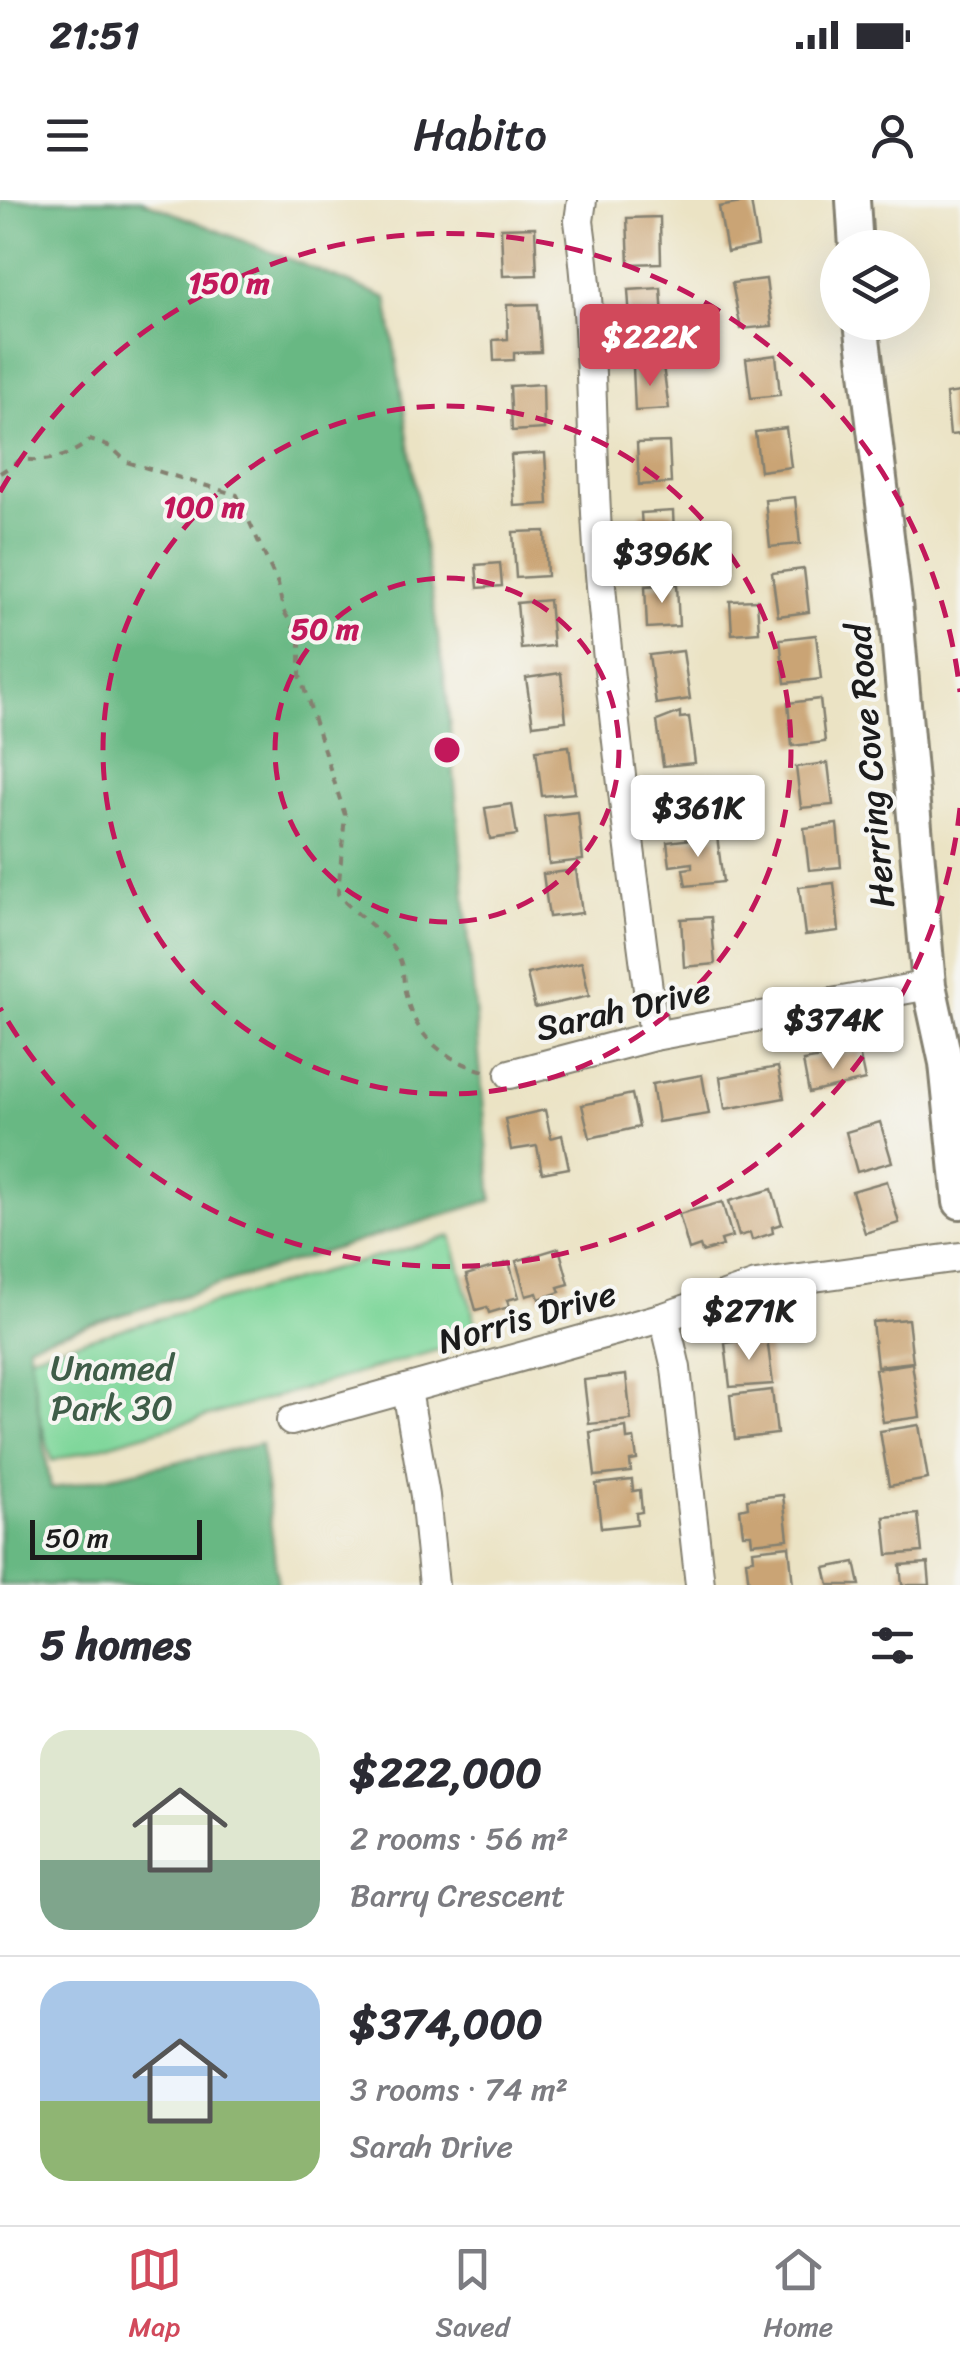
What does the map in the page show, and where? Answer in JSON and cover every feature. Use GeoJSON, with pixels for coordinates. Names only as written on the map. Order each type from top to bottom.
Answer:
{"type":"FeatureCollection","features":[{"type":"Feature","properties":{"kind":"main road"},"geometry":{"type":"LineString","coordinates":[[853,200],[855,230]]}},
{"type":"Feature","properties":{"kind":"main road","name":"Herring Cove Road"},"geometry":{"type":"LineString","coordinates":[[863,340],[895,602],[929,985],[953,1062],[960,1202]]}},
{"type":"Feature","properties":{"kind":"street"},"geometry":{"type":"LineString","coordinates":[[582,200],[579,221],[592,359],[598,557],[614,727],[654,1036]]}},
{"type":"Feature","properties":{"kind":"street","name":"Sarah Drive"},"geometry":{"type":"LineString","coordinates":[[510,1074],[654,1036],[929,985]]}},
{"type":"Feature","properties":{"kind":"street","name":"Norris Drive"},"geometry":{"type":"LineString","coordinates":[[291,1422],[664,1317],[776,1280],[960,1257]]}},
{"type":"Feature","properties":{"kind":"street"},"geometry":{"type":"LineString","coordinates":[[664,1317],[676,1368],[700,1585]]}},
{"type":"Feature","properties":{"kind":"street"},"geometry":{"type":"LineString","coordinates":[[407,1390],[425,1496],[434,1585]]}},
{"type":"Feature","properties":{"kind":"path"},"geometry":{"type":"LineString","coordinates":[[0,474],[22,459],[44,462],[74,454],[90,440],[111,446],[127,462],[237,494],[278,584],[284,610],[300,638],[300,676],[345,815],[338,894],[356,917],[383,933],[401,962],[414,1022],[431,1044],[472,1068],[498,1076],[510,1074]]}},
{"type":"Feature","properties":{"kind":"green space"},"geometry":{"type":"Polygon","coordinates":[[[0,200],[141,200],[387,298],[447,696],[492,1200],[28,1344],[51,1489],[261,1444],[278,1585],[0,1585],[0,200]]]}},
{"type":"Feature","properties":{"kind":"green space","name":"Unamed Park 30"},"geometry":{"type":"Polygon","coordinates":[[[451,1236],[480,1338],[52,1461],[23,1357],[451,1236]]]}},
{"type":"Feature","properties":{"kind":"building"},"geometry":{"type":"Polygon","coordinates":[[[751,201],[758,246],[727,252],[719,207],[751,201]]]}},
{"type":"Feature","properties":{"kind":"building"},"geometry":{"type":"Polygon","coordinates":[[[660,217],[661,263],[629,264],[627,218],[660,217]]]}},
{"type":"Feature","properties":{"kind":"building"},"geometry":{"type":"Polygon","coordinates":[[[535,227],[537,275],[503,276],[501,228],[535,227]]]}},
{"type":"Feature","properties":{"kind":"building"},"geometry":{"type":"Polygon","coordinates":[[[766,279],[772,326],[741,329],[732,283],[766,279]]]}},
{"type":"Feature","properties":{"kind":"building"},"geometry":{"type":"Polygon","coordinates":[[[661,288],[664,333],[631,335],[628,290],[661,288]]]}},
{"type":"Feature","properties":{"kind":"building"},"geometry":{"type":"Polygon","coordinates":[[[538,304],[541,352],[514,353],[514,360],[494,361],[493,340],[508,339],[507,305],[538,304]]]}},
{"type":"Feature","properties":{"kind":"building"},"geometry":{"type":"Polygon","coordinates":[[[776,355],[780,395],[751,398],[746,359],[776,355]]]}},
{"type":"Feature","properties":{"kind":"building"},"geometry":{"type":"Polygon","coordinates":[[[663,366],[669,409],[635,411],[633,367],[663,366]]]}},
{"type":"Feature","properties":{"kind":"building"},"geometry":{"type":"Polygon","coordinates":[[[543,384],[544,429],[512,431],[510,386],[543,384]]]}},
{"type":"Feature","properties":{"kind":"building"},"geometry":{"type":"Polygon","coordinates":[[[960,392],[960,434],[950,435],[946,394],[960,392]]]}},
{"type":"Feature","properties":{"kind":"building"},"geometry":{"type":"Polygon","coordinates":[[[786,428],[791,467],[760,471],[755,432],[786,428]]]}},
{"type":"Feature","properties":{"kind":"building"},"geometry":{"type":"Polygon","coordinates":[[[669,442],[671,483],[639,485],[637,443],[669,442]]]}},
{"type":"Feature","properties":{"kind":"building"},"geometry":{"type":"Polygon","coordinates":[[[545,453],[548,504],[514,506],[511,455],[545,453]]]}},
{"type":"Feature","properties":{"kind":"building"},"geometry":{"type":"Polygon","coordinates":[[[795,497],[800,544],[770,547],[765,500],[795,497]]]}},
{"type":"Feature","properties":{"kind":"building"},"geometry":{"type":"Polygon","coordinates":[[[673,511],[675,558],[644,560],[641,513],[673,511]]]}},
{"type":"Feature","properties":{"kind":"building"},"geometry":{"type":"Polygon","coordinates":[[[545,531],[547,576],[516,578],[513,532],[545,531]]]}},
{"type":"Feature","properties":{"kind":"building"},"geometry":{"type":"Polygon","coordinates":[[[500,563],[502,586],[478,588],[476,565],[500,563]]]}},
{"type":"Feature","properties":{"kind":"building"},"geometry":{"type":"Polygon","coordinates":[[[804,569],[809,612],[778,616],[772,573],[804,569]]]}},
{"type":"Feature","properties":{"kind":"building"},"geometry":{"type":"Polygon","coordinates":[[[677,584],[679,626],[647,628],[645,586],[677,584]]]}},
{"type":"Feature","properties":{"kind":"building"},"geometry":{"type":"Polygon","coordinates":[[[549,600],[553,646],[521,649],[517,603],[549,600]]]}},
{"type":"Feature","properties":{"kind":"building"},"geometry":{"type":"Polygon","coordinates":[[[757,600],[759,632],[732,634],[730,601],[757,600]]]}},
{"type":"Feature","properties":{"kind":"building"},"geometry":{"type":"Polygon","coordinates":[[[816,635],[821,679],[785,683],[780,639],[816,635]]]}},
{"type":"Feature","properties":{"kind":"building"},"geometry":{"type":"Polygon","coordinates":[[[683,651],[690,699],[656,704],[649,655],[683,651]]]}},
{"type":"Feature","properties":{"kind":"building"},"geometry":{"type":"Polygon","coordinates":[[[561,673],[566,721],[533,725],[526,678],[561,673]]]}},
{"type":"Feature","properties":{"kind":"building"},"geometry":{"type":"Polygon","coordinates":[[[820,699],[825,742],[792,746],[788,703],[820,699]]]}},
{"type":"Feature","properties":{"kind":"building"},"geometry":{"type":"Polygon","coordinates":[[[680,712],[680,718],[689,717],[695,763],[663,766],[657,721],[680,712]]]}},
{"type":"Feature","properties":{"kind":"building"},"geometry":{"type":"Polygon","coordinates":[[[569,746],[575,793],[542,796],[536,750],[569,746]]]}},
{"type":"Feature","properties":{"kind":"building"},"geometry":{"type":"Polygon","coordinates":[[[828,763],[833,805],[801,808],[796,767],[828,763]]]}},
{"type":"Feature","properties":{"kind":"building"},"geometry":{"type":"Polygon","coordinates":[[[703,778],[709,827],[674,830],[669,782],[703,778]]]}},
{"type":"Feature","properties":{"kind":"building"},"geometry":{"type":"Polygon","coordinates":[[[512,804],[517,835],[490,839],[485,808],[512,804]]]}},
{"type":"Feature","properties":{"kind":"building"},"geometry":{"type":"Polygon","coordinates":[[[578,812],[583,860],[549,864],[544,816],[578,812]]]}},
{"type":"Feature","properties":{"kind":"building"},"geometry":{"type":"Polygon","coordinates":[[[837,824],[841,867],[809,870],[804,828],[837,824]]]}},
{"type":"Feature","properties":{"kind":"building"},"geometry":{"type":"Polygon","coordinates":[[[717,836],[723,882],[686,886],[683,869],[692,868],[692,863],[670,866],[667,842],[717,836]]]}},
{"type":"Feature","properties":{"kind":"building"},"geometry":{"type":"Polygon","coordinates":[[[576,870],[582,913],[549,917],[543,874],[576,870]]]}},
{"type":"Feature","properties":{"kind":"building"},"geometry":{"type":"Polygon","coordinates":[[[834,883],[839,931],[805,935],[799,887],[834,883]]]}},
{"type":"Feature","properties":{"kind":"building"},"geometry":{"type":"Polygon","coordinates":[[[711,917],[715,964],[684,967],[681,919],[711,917]]]}},
{"type":"Feature","properties":{"kind":"building"},"geometry":{"type":"Polygon","coordinates":[[[582,962],[589,996],[535,1008],[527,974],[582,962]]]}},
{"type":"Feature","properties":{"kind":"building"},"geometry":{"type":"Polygon","coordinates":[[[859,1052],[865,1080],[809,1093],[803,1061],[859,1052]]]}},
{"type":"Feature","properties":{"kind":"building"},"geometry":{"type":"Polygon","coordinates":[[[778,1067],[784,1098],[725,1109],[720,1077],[778,1067]]]}},
{"type":"Feature","properties":{"kind":"building"},"geometry":{"type":"Polygon","coordinates":[[[702,1075],[709,1114],[658,1122],[652,1084],[702,1075]]]}},
{"type":"Feature","properties":{"kind":"building"},"geometry":{"type":"Polygon","coordinates":[[[632,1094],[639,1127],[590,1138],[582,1105],[632,1094]]]}},
{"type":"Feature","properties":{"kind":"building"},"geometry":{"type":"Polygon","coordinates":[[[545,1110],[551,1138],[562,1135],[569,1168],[542,1173],[537,1146],[511,1150],[505,1119],[545,1110]]]}},
{"type":"Feature","properties":{"kind":"building"},"geometry":{"type":"Polygon","coordinates":[[[880,1122],[892,1162],[857,1172],[846,1132],[880,1122]]]}},
{"type":"Feature","properties":{"kind":"building"},"geometry":{"type":"Polygon","coordinates":[[[887,1181],[899,1223],[865,1233],[852,1191],[887,1181]]]}},
{"type":"Feature","properties":{"kind":"building"},"geometry":{"type":"Polygon","coordinates":[[[772,1189],[782,1224],[772,1227],[773,1233],[752,1240],[750,1233],[739,1236],[729,1201],[772,1189]]]}},
{"type":"Feature","properties":{"kind":"building"},"geometry":{"type":"Polygon","coordinates":[[[722,1202],[732,1237],[721,1240],[723,1246],[702,1252],[700,1246],[689,1250],[679,1214],[722,1202]]]}},
{"type":"Feature","properties":{"kind":"building"},"geometry":{"type":"Polygon","coordinates":[[[559,1248],[569,1284],[558,1287],[560,1292],[539,1299],[537,1293],[526,1296],[516,1261],[559,1248]]]}},
{"type":"Feature","properties":{"kind":"building"},"geometry":{"type":"Polygon","coordinates":[[[509,1262],[519,1297],[507,1300],[509,1307],[489,1313],[487,1307],[476,1310],[466,1275],[509,1262]]]}},
{"type":"Feature","properties":{"kind":"building"},"geometry":{"type":"Polygon","coordinates":[[[908,1319],[913,1362],[877,1366],[872,1322],[908,1319]]]}},
{"type":"Feature","properties":{"kind":"building"},"geometry":{"type":"Polygon","coordinates":[[[767,1338],[773,1384],[730,1387],[725,1343],[767,1338]]]}},
{"type":"Feature","properties":{"kind":"building"},"geometry":{"type":"Polygon","coordinates":[[[912,1363],[920,1417],[883,1422],[875,1369],[912,1363]]]}},
{"type":"Feature","properties":{"kind":"building"},"geometry":{"type":"Polygon","coordinates":[[[626,1375],[631,1420],[589,1424],[584,1380],[626,1375]]]}},
{"type":"Feature","properties":{"kind":"building"},"geometry":{"type":"Polygon","coordinates":[[[772,1390],[777,1434],[735,1439],[730,1395],[772,1390]]]}},
{"type":"Feature","properties":{"kind":"building"},"geometry":{"type":"Polygon","coordinates":[[[919,1425],[928,1479],[889,1486],[880,1431],[919,1425]]]}},
{"type":"Feature","properties":{"kind":"building"},"geometry":{"type":"Polygon","coordinates":[[[626,1427],[627,1439],[634,1438],[637,1460],[630,1461],[631,1472],[595,1476],[590,1432],[626,1427]]]}},
{"type":"Feature","properties":{"kind":"building"},"geometry":{"type":"Polygon","coordinates":[[[632,1480],[633,1491],[640,1490],[642,1512],[636,1513],[637,1524],[601,1528],[596,1484],[632,1480]]]}},
{"type":"Feature","properties":{"kind":"building"},"geometry":{"type":"Polygon","coordinates":[[[783,1495],[788,1539],[752,1543],[751,1534],[743,1534],[740,1509],[748,1507],[747,1499],[783,1495]]]}},
{"type":"Feature","properties":{"kind":"building"},"geometry":{"type":"Polygon","coordinates":[[[918,1514],[922,1552],[888,1555],[884,1517],[918,1514]]]}},
{"type":"Feature","properties":{"kind":"building"},"geometry":{"type":"Polygon","coordinates":[[[789,1546],[793,1585],[749,1585],[746,1560],[754,1559],[753,1550],[789,1546]]]}},
{"type":"Feature","properties":{"kind":"building"},"geometry":{"type":"Polygon","coordinates":[[[855,1562],[860,1585],[829,1585],[825,1568],[855,1562]]]}},
{"type":"Feature","properties":{"kind":"building"},"geometry":{"type":"Polygon","coordinates":[[[928,1563],[930,1585],[902,1585],[900,1565],[928,1563]]]}}]}
